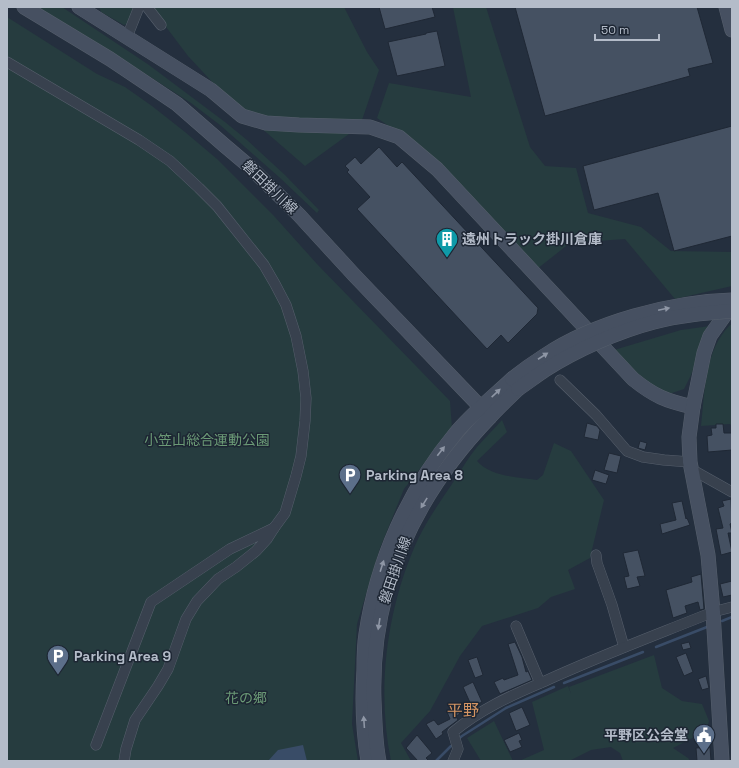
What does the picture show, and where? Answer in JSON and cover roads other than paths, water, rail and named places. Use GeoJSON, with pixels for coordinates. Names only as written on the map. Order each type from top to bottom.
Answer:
{"type":"FeatureCollection","features":[{"type":"Feature","properties":{"kind":"main road","name":"磐田掛川線"},"geometry":{"type":"LineString","coordinates":[[24,7],[110,59],[177,104],[224,144],[299,215],[485,412]]}},
{"type":"Feature","properties":{"kind":"main road"},"geometry":{"type":"LineString","coordinates":[[726,7],[732,30]]}},
{"type":"Feature","properties":{"kind":"main road"},"geometry":{"type":"LineString","coordinates":[[86,9],[127,37],[211,90],[242,116],[266,123],[370,126],[399,136],[437,169],[633,379],[665,400],[693,407]]}},
{"type":"Feature","properties":{"kind":"main road"},"geometry":{"type":"LineString","coordinates":[[485,412],[544,355],[605,325],[683,305],[732,300]]}},
{"type":"Feature","properties":{"kind":"main road"},"geometry":{"type":"LineString","coordinates":[[722,761],[708,555],[690,466],[689,437],[699,374],[706,347],[710,336],[718,323],[732,305]]}},
{"type":"Feature","properties":{"kind":"main road"},"geometry":{"type":"LineString","coordinates":[[515,384],[545,370],[573,354],[630,329],[655,322],[708,312],[732,311]]}},
{"type":"Feature","properties":{"kind":"main road","name":"磐田掛川線"},"geometry":{"type":"LineString","coordinates":[[368,761],[364,722],[363,689],[366,636],[377,582],[396,530],[408,503],[422,479],[456,432],[485,412]]}},
{"type":"Feature","properties":{"kind":"main road","name":"磐田掛川線"},"geometry":{"type":"LineString","coordinates":[[379,761],[375,727],[374,664],[381,610],[388,583],[408,532],[420,509],[485,412]]}},
{"type":"Feature","properties":{"kind":"street"},"geometry":{"type":"LineString","coordinates":[[127,37],[139,7]]}},
{"type":"Feature","properties":{"kind":"street"},"geometry":{"type":"LineString","coordinates":[[147,7],[161,25]]}},
{"type":"Feature","properties":{"kind":"street"},"geometry":{"type":"LineString","coordinates":[[7,62],[139,140],[175,166],[208,196],[235,227],[264,265],[286,305],[299,347],[306,398],[305,421],[301,456],[285,513],[267,539],[256,551],[236,567],[218,578],[197,601],[186,619],[168,669],[135,720],[124,761]]}},
{"type":"Feature","properties":{"kind":"street"},"geometry":{"type":"LineString","coordinates":[[560,380],[596,415],[627,451],[690,466],[732,492]]}},
{"type":"Feature","properties":{"kind":"street"},"geometry":{"type":"LineString","coordinates":[[96,745],[151,602],[230,549],[274,528]]}},
{"type":"Feature","properties":{"kind":"street"},"geometry":{"type":"LineString","coordinates":[[596,555],[597,563],[612,605],[624,647]]}},
{"type":"Feature","properties":{"kind":"street"},"geometry":{"type":"LineString","coordinates":[[452,761],[458,749],[453,732],[468,719],[485,709],[540,683],[624,647],[732,606]]}},
{"type":"Feature","properties":{"kind":"street"},"geometry":{"type":"LineString","coordinates":[[516,626],[540,683]]}},
{"type":"Feature","properties":{"kind":"water"},"geometry":{"type":"Polygon","coordinates":[[[303,745],[307,761],[268,761],[278,750],[303,745]]]}},
{"type":"Feature","properties":{"kind":"waterway"},"geometry":{"type":"LineString","coordinates":[[722,621],[732,617]]}},
{"type":"Feature","properties":{"kind":"waterway"},"geometry":{"type":"LineString","coordinates":[[656,647],[707,627]]}},
{"type":"Feature","properties":{"kind":"waterway"},"geometry":{"type":"LineString","coordinates":[[564,683],[643,652]]}},
{"type":"Feature","properties":{"kind":"waterway"},"geometry":{"type":"LineString","coordinates":[[457,740],[506,708],[554,687]]}},
{"type":"Feature","properties":{"kind":"waterway"},"geometry":{"type":"LineString","coordinates":[[436,761],[451,746]]}},
{"type":"Feature","properties":{"kind":"place","name":"遠州トラック掛川倉庫"},"geometry":{"type":"Point","coordinates":[447,258]}},
{"type":"Feature","properties":{"kind":"place","name":"Parking Area 8"},"geometry":{"type":"Point","coordinates":[350,494]}},
{"type":"Feature","properties":{"kind":"place","name":"Parking Area 9"},"geometry":{"type":"Point","coordinates":[58,676]}},
{"type":"Feature","properties":{"kind":"place","name":"平野区公会堂"},"geometry":{"type":"Point","coordinates":[704,754]}},
{"type":"Feature","properties":{"kind":"district","name":"平野"},"geometry":{"type":"Point","coordinates":[463,710]}},
{"type":"Feature","properties":{"kind":"park label","name":"小笠山総合運動公園"},"geometry":{"type":"Point","coordinates":[207,440]}},
{"type":"Feature","properties":{"kind":"park label","name":"花の郷"},"geometry":{"type":"Point","coordinates":[246,698]}}]}
